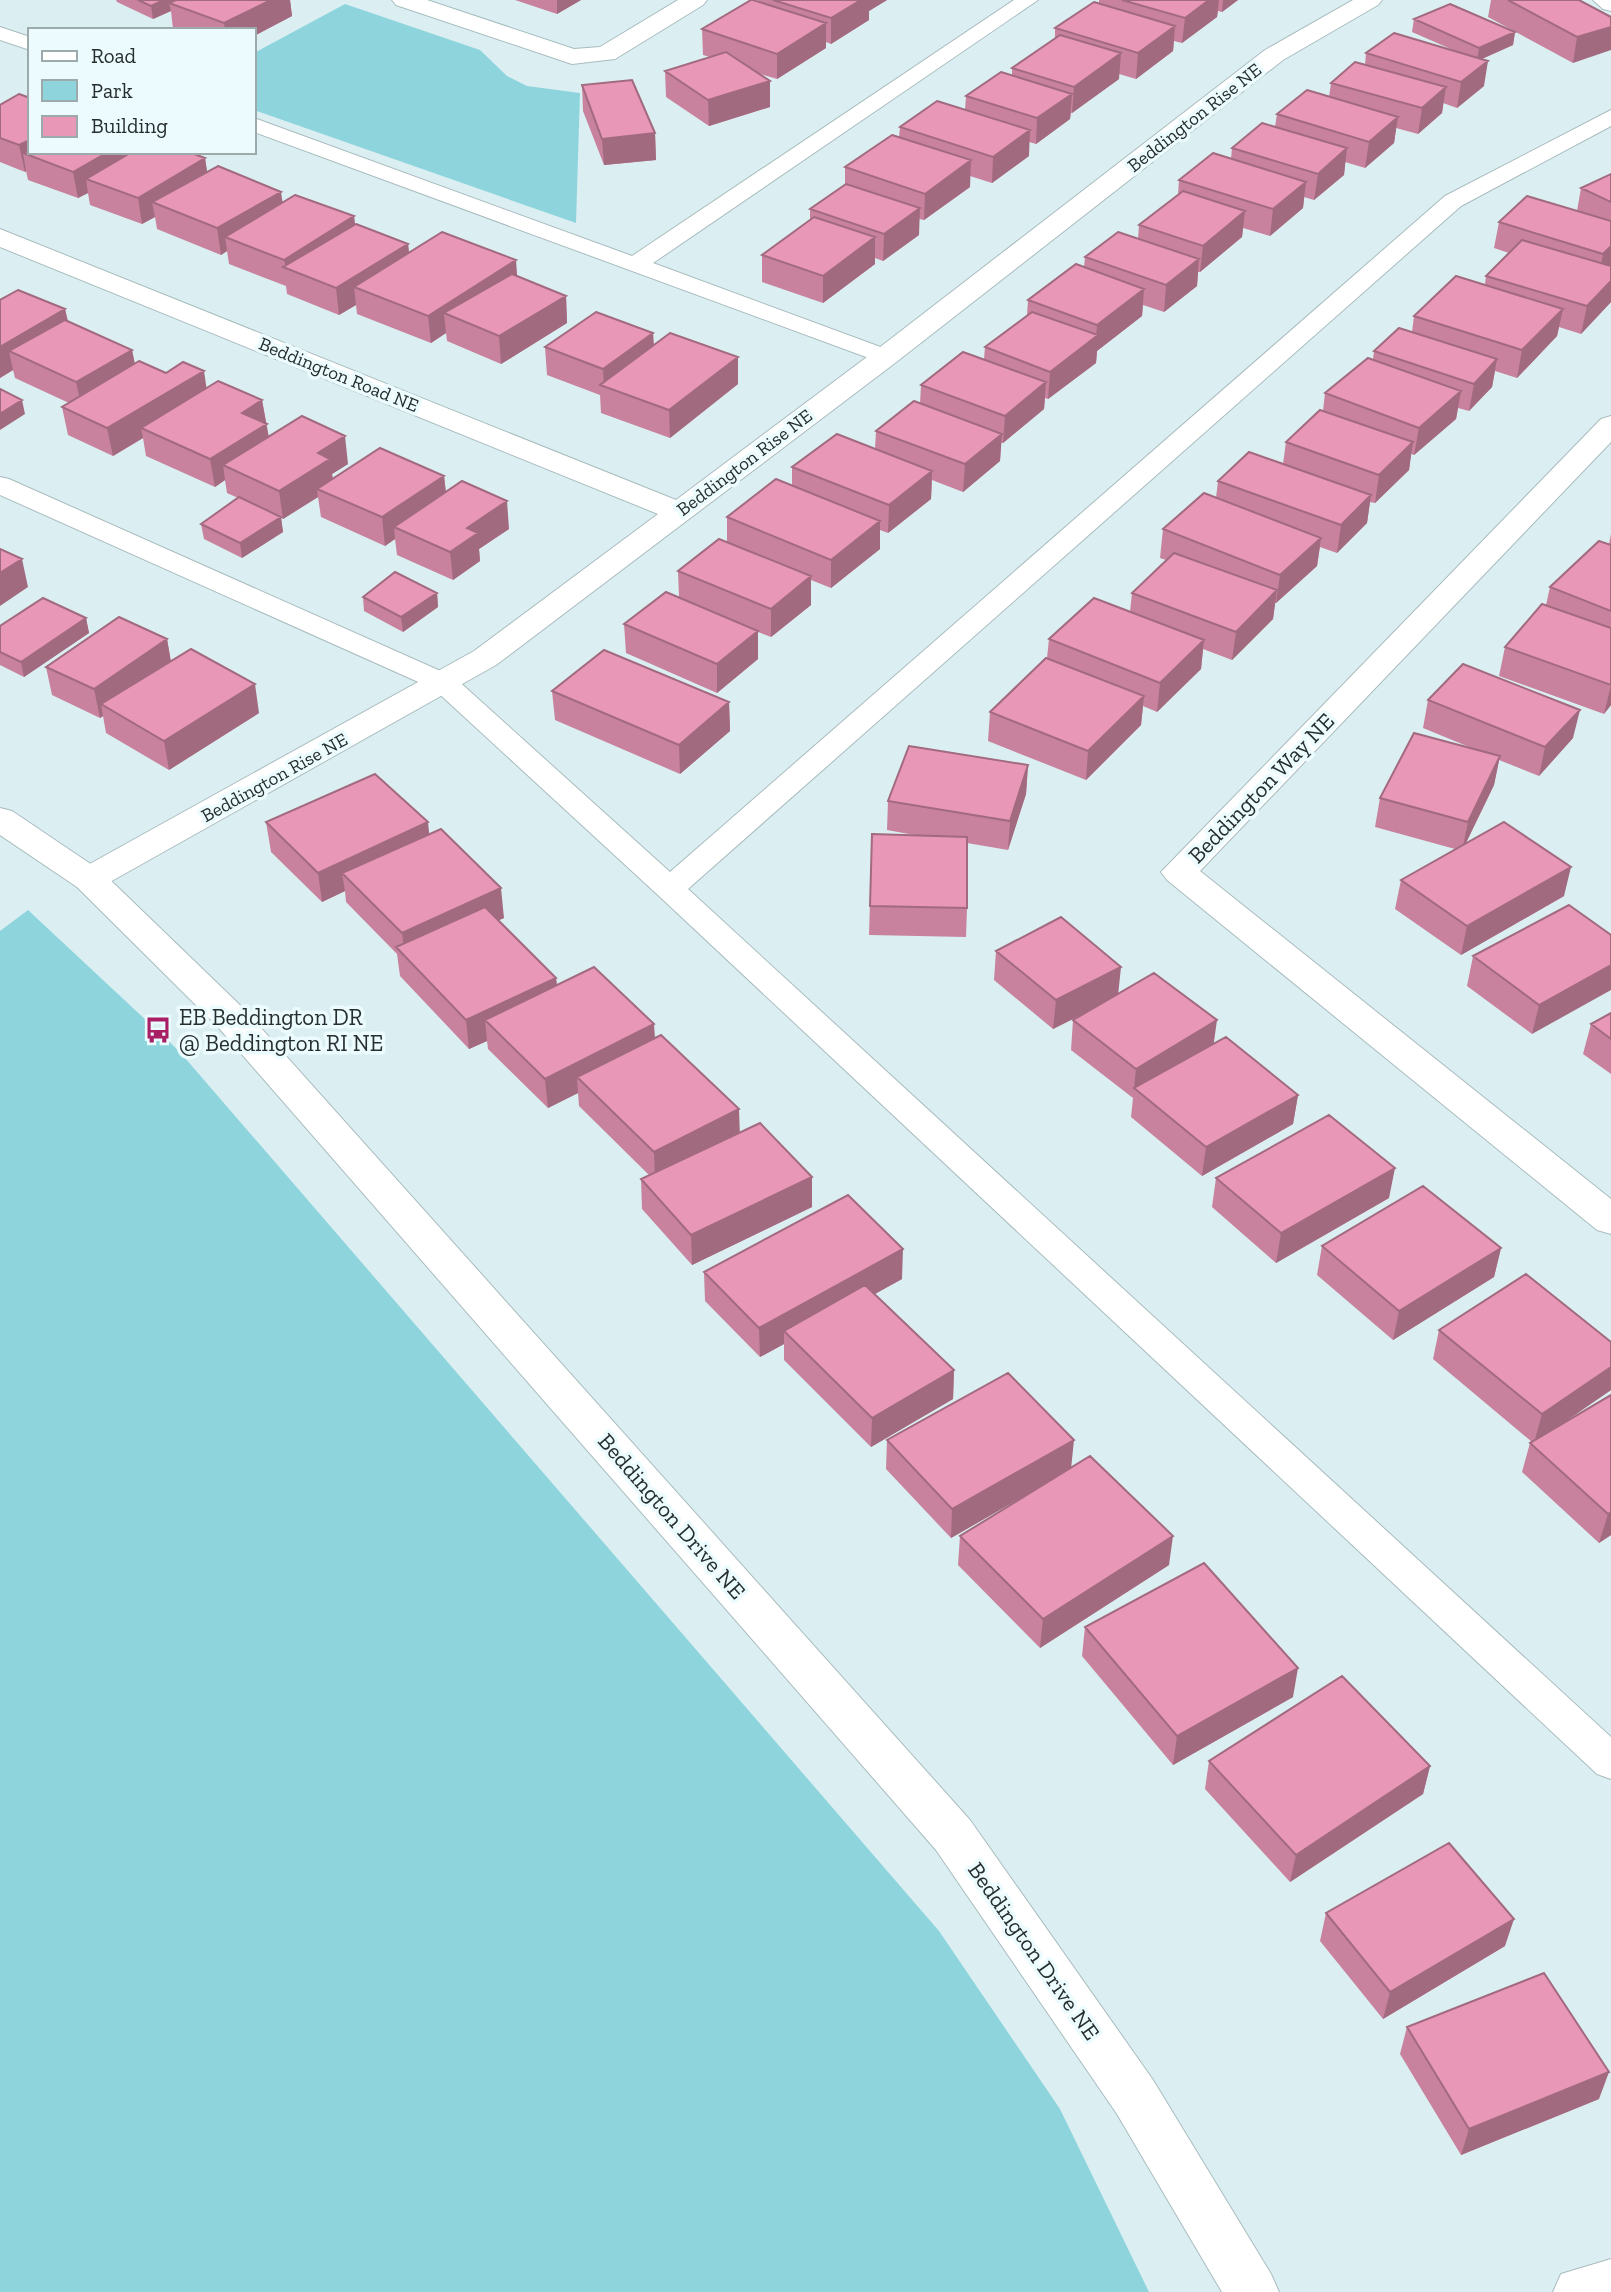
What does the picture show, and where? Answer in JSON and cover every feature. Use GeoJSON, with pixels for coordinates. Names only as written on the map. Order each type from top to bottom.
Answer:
{"type":"FeatureCollection","features":[{"type":"Feature","properties":{"kind":"street"},"geometry":{"type":"LineString","coordinates":[[404,0],[572,57],[606,54],[695,0]]}},
{"type":"Feature","properties":{"kind":"street","name":"Beddington Rise NE"},"geometry":{"type":"LineString","coordinates":[[89,879],[485,658],[678,510],[885,357],[1274,55],[1370,0]]}},
{"type":"Feature","properties":{"kind":"street"},"geometry":{"type":"LineString","coordinates":[[1605,0],[1611,4]]}},
{"type":"Feature","properties":{"kind":"street","name":"Beddington Road NE"},"geometry":{"type":"LineString","coordinates":[[0,237],[678,510]]}},
{"type":"Feature","properties":{"kind":"street","name":"Beddington Way NE"},"geometry":{"type":"LineString","coordinates":[[1611,425],[1179,872],[1611,1220]]}},
{"type":"Feature","properties":{"kind":"street","name":"Beddington Drive NE"},"geometry":{"type":"LineString","coordinates":[[0,819],[89,879],[232,1018],[953,1835],[1135,2097],[1252,2292]]}},
{"type":"Feature","properties":{"kind":"street"},"geometry":{"type":"LineString","coordinates":[[1580,2292],[1611,2285]]}},
{"type":"Feature","properties":{"kind":"lane"},"geometry":{"type":"LineString","coordinates":[[636,264],[1028,0]]}},
{"type":"Feature","properties":{"kind":"lane"},"geometry":{"type":"LineString","coordinates":[[0,33],[28,43]]}},
{"type":"Feature","properties":{"kind":"lane"},"geometry":{"type":"LineString","coordinates":[[670,889],[1453,201],[1611,117]]}},
{"type":"Feature","properties":{"kind":"lane"},"geometry":{"type":"LineString","coordinates":[[256,126],[885,357]]}},
{"type":"Feature","properties":{"kind":"lane"},"geometry":{"type":"LineString","coordinates":[[0,485],[443,683],[670,889],[1611,1762]]}},
{"type":"Feature","properties":{"kind":"green space"},"geometry":{"type":"Polygon","coordinates":[[[345,4],[480,50],[507,76],[527,86],[580,93],[576,223],[256,111],[256,52],[345,4]]]}},
{"type":"Feature","properties":{"kind":"green space"},"geometry":{"type":"Polygon","coordinates":[[[28,910],[179,1051],[939,1931],[1060,2109],[1149,2292],[0,2292],[0,931],[28,910]]]}},
{"type":"Feature","properties":{"kind":"building"},"geometry":{"type":"Polygon","coordinates":[[[138,0],[164,0],[151,6],[138,0]]]}},
{"type":"Feature","properties":{"kind":"building"},"geometry":{"type":"Polygon","coordinates":[[[176,0],[271,0],[224,23],[169,3],[176,0]]]}},
{"type":"Feature","properties":{"kind":"building"},"geometry":{"type":"Polygon","coordinates":[[[751,0],[826,23],[777,54],[702,29],[751,0]]]}},
{"type":"Feature","properties":{"kind":"building"},"geometry":{"type":"Polygon","coordinates":[[[773,0],[861,0],[831,18],[773,0]]]}},
{"type":"Feature","properties":{"kind":"building"},"geometry":{"type":"Polygon","coordinates":[[[1122,0],[1209,0],[1185,18],[1122,0]]]}},
{"type":"Feature","properties":{"kind":"building"},"geometry":{"type":"Polygon","coordinates":[[[1508,0],[1579,0],[1611,17],[1611,27],[1577,37],[1508,0]]]}},
{"type":"Feature","properties":{"kind":"building"},"geometry":{"type":"Polygon","coordinates":[[[1094,2],[1175,26],[1138,53],[1055,28],[1094,2]]]}},
{"type":"Feature","properties":{"kind":"building"},"geometry":{"type":"Polygon","coordinates":[[[1450,4],[1515,32],[1479,48],[1414,19],[1450,4]]]}},
{"type":"Feature","properties":{"kind":"building"},"geometry":{"type":"Polygon","coordinates":[[[1394,33],[1488,61],[1461,82],[1366,53],[1394,33]]]}},
{"type":"Feature","properties":{"kind":"building"},"geometry":{"type":"Polygon","coordinates":[[[1060,35],[1121,53],[1074,87],[1012,68],[1060,35]]]}},
{"type":"Feature","properties":{"kind":"building"},"geometry":{"type":"Polygon","coordinates":[[[726,52],[770,81],[708,100],[665,71],[726,52]]]}},
{"type":"Feature","properties":{"kind":"building"},"geometry":{"type":"Polygon","coordinates":[[[1355,62],[1446,87],[1422,108],[1331,83],[1355,62]]]}},
{"type":"Feature","properties":{"kind":"building"},"geometry":{"type":"Polygon","coordinates":[[[1001,72],[1072,94],[1037,118],[966,96],[1001,72]]]}},
{"type":"Feature","properties":{"kind":"building"},"geometry":{"type":"Polygon","coordinates":[[[632,80],[655,133],[602,139],[582,85],[632,80]]]}},
{"type":"Feature","properties":{"kind":"building"},"geometry":{"type":"Polygon","coordinates":[[[1307,90],[1398,117],[1369,142],[1277,114],[1307,90]]]}},
{"type":"Feature","properties":{"kind":"building"},"geometry":{"type":"Polygon","coordinates":[[[19,94],[28,97],[28,141],[19,145],[0,138],[0,105],[19,94]]]}},
{"type":"Feature","properties":{"kind":"building"},"geometry":{"type":"Polygon","coordinates":[[[937,101],[1030,130],[993,157],[900,127],[937,101]]]}},
{"type":"Feature","properties":{"kind":"building"},"geometry":{"type":"Polygon","coordinates":[[[1262,123],[1347,148],[1318,174],[1232,148],[1262,123]]]}},
{"type":"Feature","properties":{"kind":"building"},"geometry":{"type":"Polygon","coordinates":[[[892,135],[971,160],[925,194],[845,167],[892,135]]]}},
{"type":"Feature","properties":{"kind":"building"},"geometry":{"type":"Polygon","coordinates":[[[28,151],[28,154],[104,154],[73,172],[23,153],[28,151]]]}},
{"type":"Feature","properties":{"kind":"building"},"geometry":{"type":"Polygon","coordinates":[[[1213,153],[1306,182],[1273,209],[1179,180],[1213,153]]]}},
{"type":"Feature","properties":{"kind":"building"},"geometry":{"type":"Polygon","coordinates":[[[129,154],[194,154],[205,158],[138,198],[86,179],[129,154]]]}},
{"type":"Feature","properties":{"kind":"building"},"geometry":{"type":"Polygon","coordinates":[[[218,166],[281,192],[217,228],[152,202],[218,166]]]}},
{"type":"Feature","properties":{"kind":"building"},"geometry":{"type":"Polygon","coordinates":[[[1611,174],[1611,202],[1581,188],[1611,174]]]}},
{"type":"Feature","properties":{"kind":"building"},"geometry":{"type":"Polygon","coordinates":[[[846,184],[920,208],[884,234],[810,209],[846,184]]]}},
{"type":"Feature","properties":{"kind":"building"},"geometry":{"type":"Polygon","coordinates":[[[1183,191],[1245,211],[1203,246],[1139,225],[1183,191]]]}},
{"type":"Feature","properties":{"kind":"building"},"geometry":{"type":"Polygon","coordinates":[[[295,195],[354,216],[284,260],[225,237],[295,195]]]}},
{"type":"Feature","properties":{"kind":"building"},"geometry":{"type":"Polygon","coordinates":[[[1527,196],[1611,221],[1611,246],[1603,254],[1499,222],[1527,196]]]}},
{"type":"Feature","properties":{"kind":"building"},"geometry":{"type":"Polygon","coordinates":[[[814,217],[875,237],[823,276],[762,255],[814,217]]]}},
{"type":"Feature","properties":{"kind":"building"},"geometry":{"type":"Polygon","coordinates":[[[356,224],[408,244],[336,288],[283,267],[356,224]]]}},
{"type":"Feature","properties":{"kind":"building"},"geometry":{"type":"Polygon","coordinates":[[[442,232],[516,260],[428,316],[354,287],[442,232]]]}},
{"type":"Feature","properties":{"kind":"building"},"geometry":{"type":"Polygon","coordinates":[[[1118,232],[1199,259],[1166,285],[1085,257],[1118,232]]]}},
{"type":"Feature","properties":{"kind":"building"},"geometry":{"type":"Polygon","coordinates":[[[1522,240],[1611,266],[1611,281],[1587,306],[1486,276],[1522,240]]]}},
{"type":"Feature","properties":{"kind":"building"},"geometry":{"type":"Polygon","coordinates":[[[1076,264],[1144,289],[1097,325],[1028,300],[1076,264]]]}},
{"type":"Feature","properties":{"kind":"building"},"geometry":{"type":"Polygon","coordinates":[[[512,274],[566,296],[499,336],[444,313],[512,274]]]}},
{"type":"Feature","properties":{"kind":"building"},"geometry":{"type":"Polygon","coordinates":[[[1456,276],[1563,309],[1522,350],[1414,316],[1456,276]]]}},
{"type":"Feature","properties":{"kind":"building"},"geometry":{"type":"Polygon","coordinates":[[[18,290],[65,309],[0,347],[0,300],[18,290]]]}},
{"type":"Feature","properties":{"kind":"building"},"geometry":{"type":"Polygon","coordinates":[[[596,312],[653,333],[603,369],[545,347],[596,312]]]}},
{"type":"Feature","properties":{"kind":"building"},"geometry":{"type":"Polygon","coordinates":[[[1032,312],[1098,335],[1050,372],[985,347],[1032,312]]]}},
{"type":"Feature","properties":{"kind":"building"},"geometry":{"type":"Polygon","coordinates":[[[65,320],[132,350],[76,382],[9,351],[65,320]]]}},
{"type":"Feature","properties":{"kind":"building"},"geometry":{"type":"Polygon","coordinates":[[[1399,328],[1497,359],[1474,384],[1374,351],[1399,328]]]}},
{"type":"Feature","properties":{"kind":"building"},"geometry":{"type":"Polygon","coordinates":[[[670,333],[738,357],[669,410],[600,385],[670,333]]]}},
{"type":"Feature","properties":{"kind":"building"},"geometry":{"type":"Polygon","coordinates":[[[963,352],[1046,382],[1005,416],[921,385],[963,352]]]}},
{"type":"Feature","properties":{"kind":"building"},"geometry":{"type":"Polygon","coordinates":[[[1368,358],[1461,391],[1419,428],[1325,393],[1368,358]]]}},
{"type":"Feature","properties":{"kind":"building"},"geometry":{"type":"Polygon","coordinates":[[[139,361],[166,373],[183,362],[204,371],[107,428],[62,407],[139,361]]]}},
{"type":"Feature","properties":{"kind":"building"},"geometry":{"type":"Polygon","coordinates":[[[218,381],[262,400],[242,413],[267,424],[210,459],[141,428],[218,381]]]}},
{"type":"Feature","properties":{"kind":"building"},"geometry":{"type":"Polygon","coordinates":[[[0,389],[22,400],[0,414],[0,389]]]}},
{"type":"Feature","properties":{"kind":"building"},"geometry":{"type":"Polygon","coordinates":[[[914,401],[1002,434],[965,464],[876,431],[914,401]]]}},
{"type":"Feature","properties":{"kind":"building"},"geometry":{"type":"Polygon","coordinates":[[[1320,410],[1413,442],[1379,475],[1286,442],[1320,410]]]}},
{"type":"Feature","properties":{"kind":"building"},"geometry":{"type":"Polygon","coordinates":[[[302,416],[345,436],[318,453],[330,459],[279,491],[223,465],[302,416]]]}},
{"type":"Feature","properties":{"kind":"building"},"geometry":{"type":"Polygon","coordinates":[[[837,434],[932,471],[889,505],[792,467],[837,434]]]}},
{"type":"Feature","properties":{"kind":"building"},"geometry":{"type":"Polygon","coordinates":[[[380,448],[444,476],[382,517],[317,489],[380,448]]]}},
{"type":"Feature","properties":{"kind":"building"},"geometry":{"type":"Polygon","coordinates":[[[1249,452],[1371,495],[1341,525],[1218,481],[1249,452]]]}},
{"type":"Feature","properties":{"kind":"building"},"geometry":{"type":"Polygon","coordinates":[[[776,479],[880,521],[831,560],[727,517],[776,479]]]}},
{"type":"Feature","properties":{"kind":"building"},"geometry":{"type":"Polygon","coordinates":[[[462,481],[507,501],[467,528],[478,533],[450,552],[394,527],[462,481]]]}},
{"type":"Feature","properties":{"kind":"building"},"geometry":{"type":"Polygon","coordinates":[[[1204,493],[1321,538],[1280,575],[1163,529],[1204,493]]]}},
{"type":"Feature","properties":{"kind":"building"},"geometry":{"type":"Polygon","coordinates":[[[239,497],[281,517],[240,543],[201,524],[239,497]]]}},
{"type":"Feature","properties":{"kind":"building"},"geometry":{"type":"Polygon","coordinates":[[[719,539],[811,576],[771,609],[678,571],[719,539]]]}},
{"type":"Feature","properties":{"kind":"building"},"geometry":{"type":"Polygon","coordinates":[[[1599,541],[1611,545],[1611,611],[1550,587],[1599,541]]]}},
{"type":"Feature","properties":{"kind":"building"},"geometry":{"type":"Polygon","coordinates":[[[0,549],[22,559],[0,573],[0,549]]]}},
{"type":"Feature","properties":{"kind":"building"},"geometry":{"type":"Polygon","coordinates":[[[1174,553],[1277,590],[1236,632],[1132,593],[1174,553]]]}},
{"type":"Feature","properties":{"kind":"building"},"geometry":{"type":"Polygon","coordinates":[[[395,572],[437,593],[401,617],[363,597],[395,572]]]}},
{"type":"Feature","properties":{"kind":"building"},"geometry":{"type":"Polygon","coordinates":[[[666,592],[758,631],[717,664],[624,624],[666,592]]]}},
{"type":"Feature","properties":{"kind":"building"},"geometry":{"type":"Polygon","coordinates":[[[43,598],[86,618],[21,662],[0,652],[0,626],[43,598]]]}},
{"type":"Feature","properties":{"kind":"building"},"geometry":{"type":"Polygon","coordinates":[[[1094,598],[1204,640],[1160,683],[1049,639],[1094,598]]]}},
{"type":"Feature","properties":{"kind":"building"},"geometry":{"type":"Polygon","coordinates":[[[1542,604],[1611,628],[1611,685],[1505,647],[1542,604]]]}},
{"type":"Feature","properties":{"kind":"building"},"geometry":{"type":"Polygon","coordinates":[[[119,617],[167,639],[94,689],[46,667],[119,617]]]}},
{"type":"Feature","properties":{"kind":"building"},"geometry":{"type":"Polygon","coordinates":[[[191,649],[255,684],[164,741],[101,704],[191,649]]]}},
{"type":"Feature","properties":{"kind":"building"},"geometry":{"type":"Polygon","coordinates":[[[604,650],[729,702],[679,745],[552,691],[604,650]]]}},
{"type":"Feature","properties":{"kind":"building"},"geometry":{"type":"Polygon","coordinates":[[[1046,658],[1144,696],[1088,751],[990,712],[1046,658]]]}},
{"type":"Feature","properties":{"kind":"building"},"geometry":{"type":"Polygon","coordinates":[[[1463,664],[1580,710],[1545,747],[1428,700],[1463,664]]]}},
{"type":"Feature","properties":{"kind":"building"},"geometry":{"type":"Polygon","coordinates":[[[1414,733],[1500,756],[1468,822],[1380,798],[1414,733]]]}},
{"type":"Feature","properties":{"kind":"building"},"geometry":{"type":"Polygon","coordinates":[[[909,746],[1028,765],[1010,821],[888,801],[909,746]]]}},
{"type":"Feature","properties":{"kind":"building"},"geometry":{"type":"Polygon","coordinates":[[[375,774],[428,822],[318,873],[266,822],[375,774]]]}},
{"type":"Feature","properties":{"kind":"building"},"geometry":{"type":"Polygon","coordinates":[[[1504,822],[1571,867],[1467,926],[1401,880],[1504,822]]]}},
{"type":"Feature","properties":{"kind":"building"},"geometry":{"type":"Polygon","coordinates":[[[441,829],[501,888],[402,933],[342,873],[441,829]]]}},
{"type":"Feature","properties":{"kind":"building"},"geometry":{"type":"Polygon","coordinates":[[[872,834],[967,837],[967,908],[870,906],[872,834]]]}},
{"type":"Feature","properties":{"kind":"building"},"geometry":{"type":"Polygon","coordinates":[[[1569,905],[1611,935],[1611,965],[1539,1005],[1473,956],[1569,905]]]}},
{"type":"Feature","properties":{"kind":"building"},"geometry":{"type":"Polygon","coordinates":[[[485,907],[556,978],[466,1020],[396,947],[485,907]]]}},
{"type":"Feature","properties":{"kind":"building"},"geometry":{"type":"Polygon","coordinates":[[[1061,917],[1121,967],[1056,1000],[996,951],[1061,917]]]}},
{"type":"Feature","properties":{"kind":"building"},"geometry":{"type":"Polygon","coordinates":[[[594,967],[654,1024],[545,1079],[485,1020],[594,967]]]}},
{"type":"Feature","properties":{"kind":"building"},"geometry":{"type":"Polygon","coordinates":[[[1154,973],[1217,1020],[1136,1069],[1073,1020],[1154,973]]]}},
{"type":"Feature","properties":{"kind":"building"},"geometry":{"type":"Polygon","coordinates":[[[1611,1013],[1611,1039],[1591,1024],[1611,1013]]]}},
{"type":"Feature","properties":{"kind":"building"},"geometry":{"type":"Polygon","coordinates":[[[661,1035],[739,1109],[654,1152],[577,1077],[661,1035]]]}},
{"type":"Feature","properties":{"kind":"building"},"geometry":{"type":"Polygon","coordinates":[[[1226,1037],[1298,1095],[1206,1147],[1134,1088],[1226,1037]]]}},
{"type":"Feature","properties":{"kind":"building"},"geometry":{"type":"Polygon","coordinates":[[[1329,1115],[1395,1168],[1281,1233],[1216,1178],[1329,1115]]]}},
{"type":"Feature","properties":{"kind":"building"},"geometry":{"type":"Polygon","coordinates":[[[760,1123],[812,1177],[691,1235],[641,1179],[760,1123]]]}},
{"type":"Feature","properties":{"kind":"building"},"geometry":{"type":"Polygon","coordinates":[[[1423,1186],[1501,1248],[1399,1311],[1322,1246],[1423,1186]]]}},
{"type":"Feature","properties":{"kind":"building"},"geometry":{"type":"Polygon","coordinates":[[[848,1195],[903,1249],[759,1328],[704,1272],[848,1195]]]}},
{"type":"Feature","properties":{"kind":"building"},"geometry":{"type":"Polygon","coordinates":[[[1526,1274],[1611,1342],[1611,1367],[1542,1414],[1439,1330],[1526,1274]]]}},
{"type":"Feature","properties":{"kind":"building"},"geometry":{"type":"Polygon","coordinates":[[[865,1285],[954,1370],[872,1418],[784,1331],[865,1285]]]}},
{"type":"Feature","properties":{"kind":"building"},"geometry":{"type":"Polygon","coordinates":[[[1008,1373],[1074,1440],[952,1509],[887,1440],[1008,1373]]]}},
{"type":"Feature","properties":{"kind":"building"},"geometry":{"type":"Polygon","coordinates":[[[1611,1395],[1611,1512],[1608,1514],[1530,1443],[1611,1395]]]}},
{"type":"Feature","properties":{"kind":"building"},"geometry":{"type":"Polygon","coordinates":[[[1090,1456],[1173,1536],[1043,1619],[960,1536],[1090,1456]]]}},
{"type":"Feature","properties":{"kind":"building"},"geometry":{"type":"Polygon","coordinates":[[[1204,1563],[1298,1668],[1177,1736],[1085,1627],[1204,1563]]]}},
{"type":"Feature","properties":{"kind":"building"},"geometry":{"type":"Polygon","coordinates":[[[1342,1676],[1430,1766],[1296,1855],[1209,1761],[1342,1676]]]}},
{"type":"Feature","properties":{"kind":"building"},"geometry":{"type":"Polygon","coordinates":[[[1449,1843],[1514,1919],[1390,1992],[1326,1913],[1449,1843]]]}},
{"type":"Feature","properties":{"kind":"building"},"geometry":{"type":"Polygon","coordinates":[[[1544,1973],[1609,2072],[1469,2129],[1407,2027],[1544,1973]]]}},
{"type":"Feature","properties":{"kind":"place","name":"EB Beddington DR @ Beddington RI NE"},"geometry":{"type":"Point","coordinates":[158,1030]}}]}
